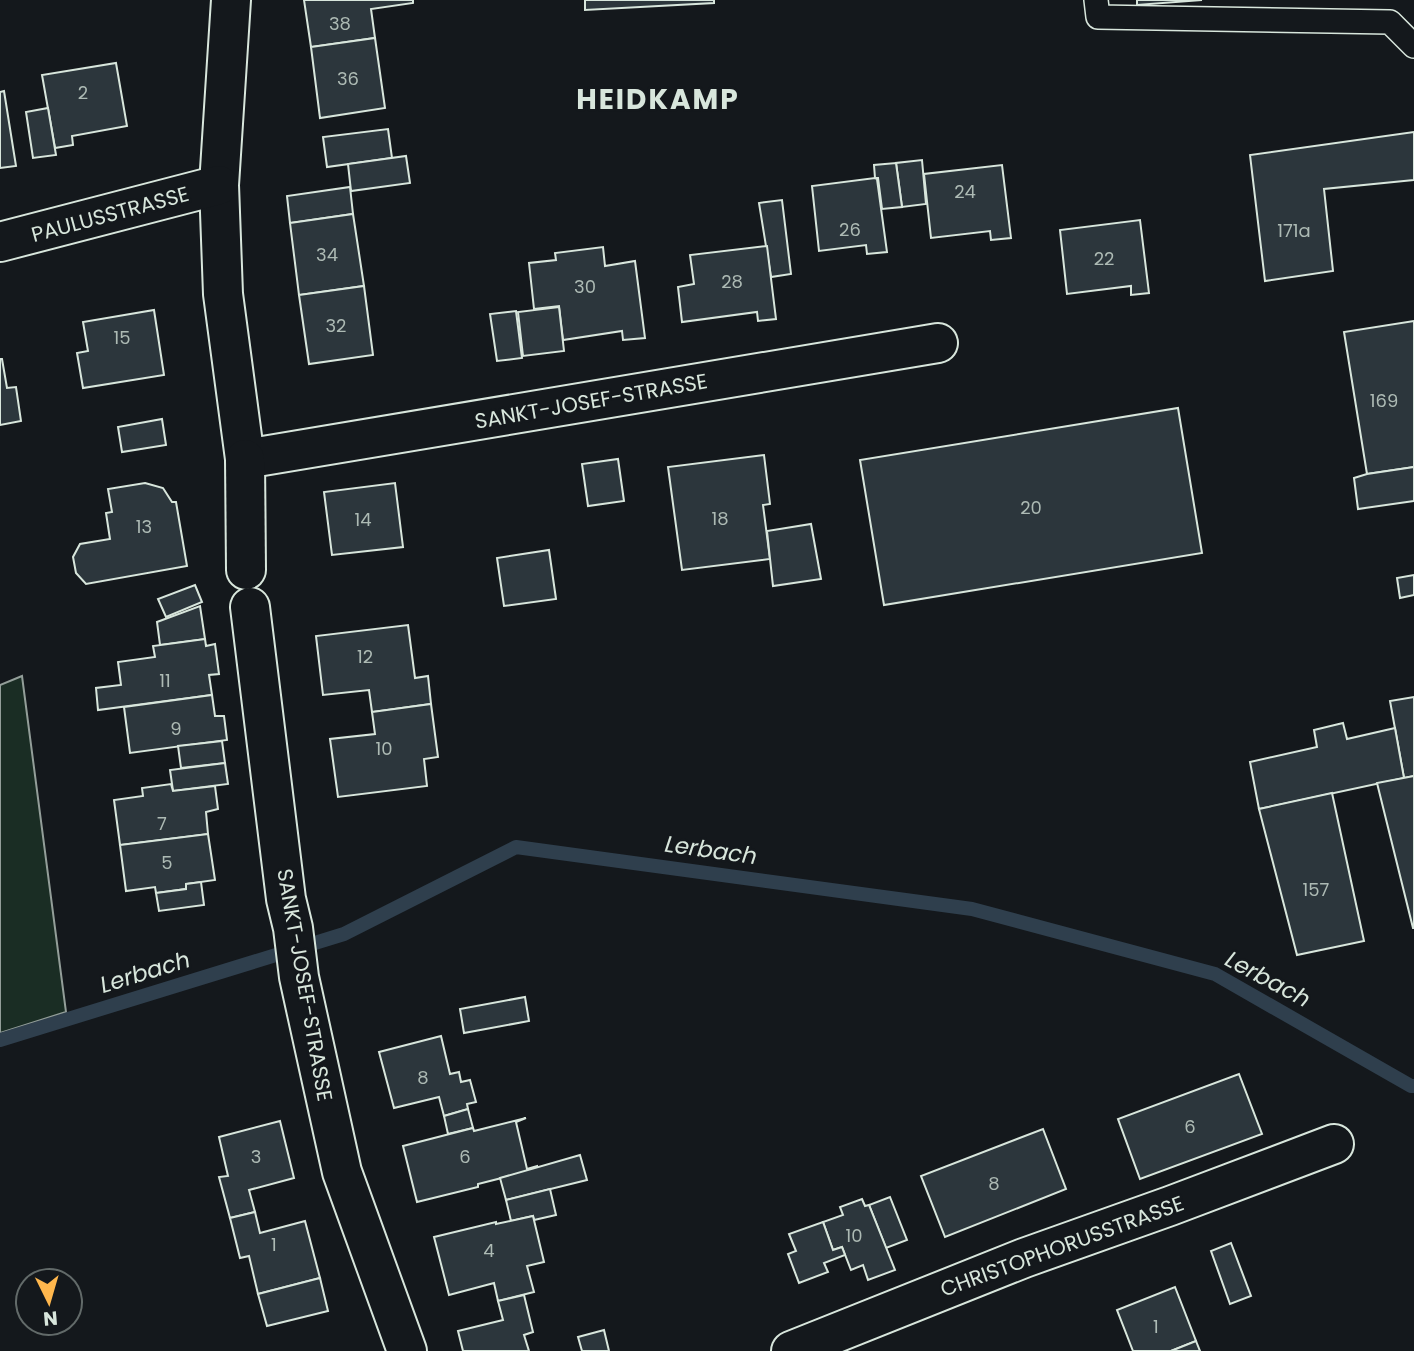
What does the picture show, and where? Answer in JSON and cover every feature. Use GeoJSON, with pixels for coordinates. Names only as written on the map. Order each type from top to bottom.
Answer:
{"type":"FeatureCollection","features":[{"type":"Feature","properties":{"kind":"street"},"geometry":{"type":"LineString","coordinates":[[231,0],[219,185],[223,294],[245,460],[246,570]]}},
{"type":"Feature","properties":{"kind":"street","name":"PAULUSSTRASSE"},"geometry":{"type":"LineString","coordinates":[[0,242],[219,185]]}},
{"type":"Feature","properties":{"kind":"street","name":"SANKT-JOSEF-STRASSE"},"geometry":{"type":"LineString","coordinates":[[245,460],[938,343]]}},
{"type":"Feature","properties":{"kind":"street","name":"SANKT-JOSEF-STRASSE"},"geometry":{"type":"LineString","coordinates":[[250,607],[286,899],[293,928],[299,977],[342,1172],[407,1351]]}},
{"type":"Feature","properties":{"kind":"street","name":"CHRISTOPHORUSSTRASSE"},"geometry":{"type":"LineString","coordinates":[[791,1351],[1024,1258],[1334,1144]]}},
{"type":"Feature","properties":{"kind":"lane"},"geometry":{"type":"LineString","coordinates":[[1096,0],[1098,17],[1390,22],[1414,46]]}},
{"type":"Feature","properties":{"kind":"green space"},"geometry":{"type":"Polygon","coordinates":[[[22,676],[66,1012],[0,1033],[0,685],[22,676]]]}},
{"type":"Feature","properties":{"kind":"building"},"geometry":{"type":"Polygon","coordinates":[[[304,0],[413,0],[413,3],[371,9],[375,38],[311,47],[304,0]]]}},
{"type":"Feature","properties":{"kind":"building"},"geometry":{"type":"Polygon","coordinates":[[[585,0],[714,0],[714,3],[585,10],[585,0]]]}},
{"type":"Feature","properties":{"kind":"building"},"geometry":{"type":"Polygon","coordinates":[[[1137,0],[1202,0],[1137,5],[1137,0]]]}},
{"type":"Feature","properties":{"kind":"building"},"geometry":{"type":"Polygon","coordinates":[[[375,38],[385,108],[320,118],[311,47],[375,38]]]}},
{"type":"Feature","properties":{"kind":"building"},"geometry":{"type":"Polygon","coordinates":[[[116,63],[127,126],[72,136],[73,145],[55,148],[42,75],[116,63]]]}},
{"type":"Feature","properties":{"kind":"building"},"geometry":{"type":"Polygon","coordinates":[[[4,91],[16,166],[0,168],[0,92],[4,91]]]}},
{"type":"Feature","properties":{"kind":"building"},"geometry":{"type":"Polygon","coordinates":[[[48,108],[56,155],[33,158],[26,112],[48,108]]]}},
{"type":"Feature","properties":{"kind":"building"},"geometry":{"type":"Polygon","coordinates":[[[388,129],[392,158],[327,167],[323,137],[388,129]]]}},
{"type":"Feature","properties":{"kind":"building"},"geometry":{"type":"Polygon","coordinates":[[[1414,132],[1414,180],[1324,189],[1333,271],[1265,281],[1250,155],[1414,132]]]}},
{"type":"Feature","properties":{"kind":"building"},"geometry":{"type":"Polygon","coordinates":[[[406,156],[410,183],[351,191],[348,164],[406,156]]]}},
{"type":"Feature","properties":{"kind":"building"},"geometry":{"type":"Polygon","coordinates":[[[922,160],[926,204],[902,207],[896,163],[922,160]]]}},
{"type":"Feature","properties":{"kind":"building"},"geometry":{"type":"Polygon","coordinates":[[[896,163],[902,207],[882,209],[874,165],[896,163]]]}},
{"type":"Feature","properties":{"kind":"building"},"geometry":{"type":"Polygon","coordinates":[[[1002,165],[1011,238],[991,240],[990,231],[931,238],[924,174],[1002,165]]]}},
{"type":"Feature","properties":{"kind":"building"},"geometry":{"type":"Polygon","coordinates":[[[875,178],[887,252],[867,254],[866,245],[819,251],[812,186],[875,178]]]}},
{"type":"Feature","properties":{"kind":"building"},"geometry":{"type":"Polygon","coordinates":[[[350,187],[353,214],[290,223],[287,196],[350,187]]]}},
{"type":"Feature","properties":{"kind":"building"},"geometry":{"type":"Polygon","coordinates":[[[782,200],[791,274],[771,277],[759,203],[782,200]]]}},
{"type":"Feature","properties":{"kind":"building"},"geometry":{"type":"Polygon","coordinates":[[[353,214],[364,286],[299,295],[290,223],[353,214]]]}},
{"type":"Feature","properties":{"kind":"building"},"geometry":{"type":"Polygon","coordinates":[[[1140,220],[1149,293],[1131,295],[1131,286],[1067,294],[1060,230],[1140,220]]]}},
{"type":"Feature","properties":{"kind":"building"},"geometry":{"type":"Polygon","coordinates":[[[767,246],[776,319],[758,321],[757,312],[682,322],[678,287],[694,284],[690,255],[767,246]]]}},
{"type":"Feature","properties":{"kind":"building"},"geometry":{"type":"Polygon","coordinates":[[[603,247],[605,266],[635,261],[645,338],[623,340],[622,331],[563,340],[559,306],[534,309],[529,263],[556,260],[555,253],[603,247]]]}},
{"type":"Feature","properties":{"kind":"building"},"geometry":{"type":"Polygon","coordinates":[[[364,286],[373,355],[309,364],[299,295],[364,286]]]}},
{"type":"Feature","properties":{"kind":"building"},"geometry":{"type":"Polygon","coordinates":[[[559,307],[564,351],[523,356],[518,312],[559,307]]]}},
{"type":"Feature","properties":{"kind":"building"},"geometry":{"type":"Polygon","coordinates":[[[154,310],[164,375],[83,388],[77,353],[88,351],[83,322],[154,310]]]}},
{"type":"Feature","properties":{"kind":"building"},"geometry":{"type":"Polygon","coordinates":[[[516,311],[522,358],[497,361],[490,314],[516,311]]]}},
{"type":"Feature","properties":{"kind":"building"},"geometry":{"type":"Polygon","coordinates":[[[1414,321],[1414,467],[1367,474],[1344,332],[1414,321]]]}},
{"type":"Feature","properties":{"kind":"building"},"geometry":{"type":"Polygon","coordinates":[[[0,359],[7,388],[16,387],[21,421],[0,425],[0,359]]]}},
{"type":"Feature","properties":{"kind":"building"},"geometry":{"type":"Polygon","coordinates":[[[1178,408],[1202,553],[884,605],[860,460],[1178,408]]]}},
{"type":"Feature","properties":{"kind":"building"},"geometry":{"type":"Polygon","coordinates":[[[162,419],[166,445],[122,452],[118,427],[162,419]]]}},
{"type":"Feature","properties":{"kind":"building"},"geometry":{"type":"Polygon","coordinates":[[[764,455],[770,504],[763,505],[770,559],[682,570],[668,467],[764,455]]]}},
{"type":"Feature","properties":{"kind":"building"},"geometry":{"type":"Polygon","coordinates":[[[618,459],[624,501],[588,506],[582,464],[618,459]]]}},
{"type":"Feature","properties":{"kind":"building"},"geometry":{"type":"Polygon","coordinates":[[[1414,467],[1414,501],[1358,509],[1354,478],[1414,467]]]}},
{"type":"Feature","properties":{"kind":"building"},"geometry":{"type":"Polygon","coordinates":[[[145,483],[163,488],[172,502],[176,502],[187,566],[86,584],[76,573],[73,557],[80,544],[110,539],[106,513],[112,512],[108,489],[145,483]]]}},
{"type":"Feature","properties":{"kind":"building"},"geometry":{"type":"Polygon","coordinates":[[[395,483],[403,547],[332,555],[324,492],[395,483]]]}},
{"type":"Feature","properties":{"kind":"building"},"geometry":{"type":"Polygon","coordinates":[[[811,524],[821,579],[773,586],[767,531],[811,524]]]}},
{"type":"Feature","properties":{"kind":"building"},"geometry":{"type":"Polygon","coordinates":[[[549,550],[556,599],[504,606],[497,558],[549,550]]]}},
{"type":"Feature","properties":{"kind":"building"},"geometry":{"type":"Polygon","coordinates":[[[1414,575],[1414,595],[1400,598],[1397,578],[1414,575]]]}},
{"type":"Feature","properties":{"kind":"building"},"geometry":{"type":"Polygon","coordinates":[[[195,585],[202,602],[166,617],[158,599],[195,585]]]}},
{"type":"Feature","properties":{"kind":"building"},"geometry":{"type":"Polygon","coordinates":[[[200,606],[205,639],[160,645],[157,622],[200,606]]]}},
{"type":"Feature","properties":{"kind":"building"},"geometry":{"type":"Polygon","coordinates":[[[408,625],[415,678],[428,676],[431,704],[372,712],[369,690],[323,695],[316,636],[408,625]]]}},
{"type":"Feature","properties":{"kind":"building"},"geometry":{"type":"Polygon","coordinates":[[[205,639],[206,646],[215,644],[219,674],[209,675],[212,695],[98,710],[96,688],[121,685],[118,662],[155,657],[153,646],[205,639]]]}},
{"type":"Feature","properties":{"kind":"building"},"geometry":{"type":"Polygon","coordinates":[[[212,695],[215,716],[224,716],[227,740],[130,753],[124,707],[212,695]]]}},
{"type":"Feature","properties":{"kind":"building"},"geometry":{"type":"Polygon","coordinates":[[[1414,697],[1414,776],[1404,778],[1390,701],[1414,697]]]}},
{"type":"Feature","properties":{"kind":"building"},"geometry":{"type":"Polygon","coordinates":[[[431,704],[438,757],[424,759],[427,786],[338,797],[330,739],[375,734],[372,712],[431,704]]]}},
{"type":"Feature","properties":{"kind":"building"},"geometry":{"type":"Polygon","coordinates":[[[1343,723],[1347,739],[1395,728],[1404,778],[1259,809],[1250,762],[1317,747],[1314,730],[1343,723]]]}},
{"type":"Feature","properties":{"kind":"building"},"geometry":{"type":"Polygon","coordinates":[[[222,741],[225,763],[181,768],[178,746],[222,741]]]}},
{"type":"Feature","properties":{"kind":"building"},"geometry":{"type":"Polygon","coordinates":[[[225,763],[228,784],[173,791],[170,770],[225,763]]]}},
{"type":"Feature","properties":{"kind":"building"},"geometry":{"type":"Polygon","coordinates":[[[1414,776],[1414,928],[1413,928],[1377,783],[1414,776]]]}},
{"type":"Feature","properties":{"kind":"building"},"geometry":{"type":"Polygon","coordinates":[[[171,784],[173,791],[215,786],[218,809],[206,812],[208,834],[120,845],[114,800],[143,796],[142,788],[171,784]]]}},
{"type":"Feature","properties":{"kind":"building"},"geometry":{"type":"Polygon","coordinates":[[[1332,793],[1364,941],[1297,955],[1259,809],[1332,793]]]}},
{"type":"Feature","properties":{"kind":"building"},"geometry":{"type":"Polygon","coordinates":[[[208,834],[215,880],[186,884],[186,889],[156,893],[155,887],[126,891],[120,845],[208,834]]]}},
{"type":"Feature","properties":{"kind":"building"},"geometry":{"type":"Polygon","coordinates":[[[201,882],[204,905],[159,911],[156,893],[186,889],[186,884],[201,882]]]}},
{"type":"Feature","properties":{"kind":"building"},"geometry":{"type":"Polygon","coordinates":[[[525,997],[529,1021],[464,1033],[460,1009],[525,997]]]}},
{"type":"Feature","properties":{"kind":"building"},"geometry":{"type":"Polygon","coordinates":[[[441,1036],[450,1074],[459,1072],[461,1082],[470,1080],[476,1102],[467,1104],[468,1109],[444,1116],[439,1097],[394,1108],[379,1052],[441,1036]]]}},
{"type":"Feature","properties":{"kind":"building"},"geometry":{"type":"Polygon","coordinates":[[[1239,1074],[1262,1134],[1140,1179],[1118,1119],[1239,1074]]]}},
{"type":"Feature","properties":{"kind":"building"},"geometry":{"type":"Polygon","coordinates":[[[468,1109],[473,1128],[448,1134],[444,1116],[468,1109]]]}},
{"type":"Feature","properties":{"kind":"building"},"geometry":{"type":"Polygon","coordinates":[[[526,1118],[516,1122],[527,1169],[537,1166],[537,1169],[417,1202],[403,1146],[526,1118]]]}},
{"type":"Feature","properties":{"kind":"building"},"geometry":{"type":"Polygon","coordinates":[[[280,1121],[294,1178],[249,1190],[255,1212],[230,1218],[219,1177],[228,1176],[219,1137],[280,1121]]]}},
{"type":"Feature","properties":{"kind":"building"},"geometry":{"type":"Polygon","coordinates":[[[1043,1129],[1066,1189],[945,1237],[921,1176],[1043,1129]]]}},
{"type":"Feature","properties":{"kind":"building"},"geometry":{"type":"Polygon","coordinates":[[[580,1155],[587,1180],[506,1200],[500,1178],[580,1155]]]}},
{"type":"Feature","properties":{"kind":"building"},"geometry":{"type":"Polygon","coordinates":[[[550,1189],[556,1215],[511,1221],[506,1200],[550,1189]]]}},
{"type":"Feature","properties":{"kind":"building"},"geometry":{"type":"Polygon","coordinates":[[[890,1197],[907,1240],[886,1248],[869,1205],[890,1197]]]}},
{"type":"Feature","properties":{"kind":"building"},"geometry":{"type":"Polygon","coordinates":[[[862,1199],[865,1206],[869,1205],[895,1270],[868,1280],[863,1265],[851,1270],[842,1247],[833,1250],[823,1222],[843,1215],[840,1207],[862,1199]]]}},
{"type":"Feature","properties":{"kind":"building"},"geometry":{"type":"Polygon","coordinates":[[[255,1212],[260,1233],[305,1221],[320,1278],[258,1294],[249,1256],[240,1258],[230,1218],[255,1212]]]}},
{"type":"Feature","properties":{"kind":"building"},"geometry":{"type":"Polygon","coordinates":[[[533,1216],[544,1262],[527,1266],[534,1292],[498,1301],[494,1283],[449,1295],[434,1237],[533,1216]]]}},
{"type":"Feature","properties":{"kind":"building"},"geometry":{"type":"Polygon","coordinates":[[[823,1222],[833,1250],[842,1247],[845,1255],[824,1263],[828,1272],[799,1283],[788,1254],[796,1251],[789,1234],[823,1222]]]}},
{"type":"Feature","properties":{"kind":"building"},"geometry":{"type":"Polygon","coordinates":[[[1231,1243],[1251,1296],[1230,1304],[1211,1251],[1231,1243]]]}},
{"type":"Feature","properties":{"kind":"building"},"geometry":{"type":"Polygon","coordinates":[[[320,1278],[328,1311],[267,1326],[258,1294],[320,1278]]]}},
{"type":"Feature","properties":{"kind":"building"},"geometry":{"type":"Polygon","coordinates":[[[1175,1287],[1196,1341],[1171,1351],[1133,1351],[1117,1310],[1175,1287]]]}},
{"type":"Feature","properties":{"kind":"building"},"geometry":{"type":"Polygon","coordinates":[[[524,1295],[533,1332],[524,1335],[529,1351],[463,1351],[458,1331],[503,1320],[498,1301],[524,1295]]]}},
{"type":"Feature","properties":{"kind":"building"},"geometry":{"type":"Polygon","coordinates":[[[604,1330],[609,1351],[582,1351],[578,1337],[604,1330]]]}},
{"type":"Feature","properties":{"kind":"building"},"geometry":{"type":"Polygon","coordinates":[[[1196,1341],[1200,1351],[1171,1351],[1196,1341]]]}},
{"type":"Feature","properties":{"kind":"waterway","name":"Lerbach"},"geometry":{"type":"LineString","coordinates":[[0,1040],[344,934],[516,847],[972,909],[1215,974],[1414,1086]]}},
{"type":"Feature","properties":{"kind":"district","name":"HEIDKAMP"},"geometry":{"type":"Point","coordinates":[658,99]}}]}
